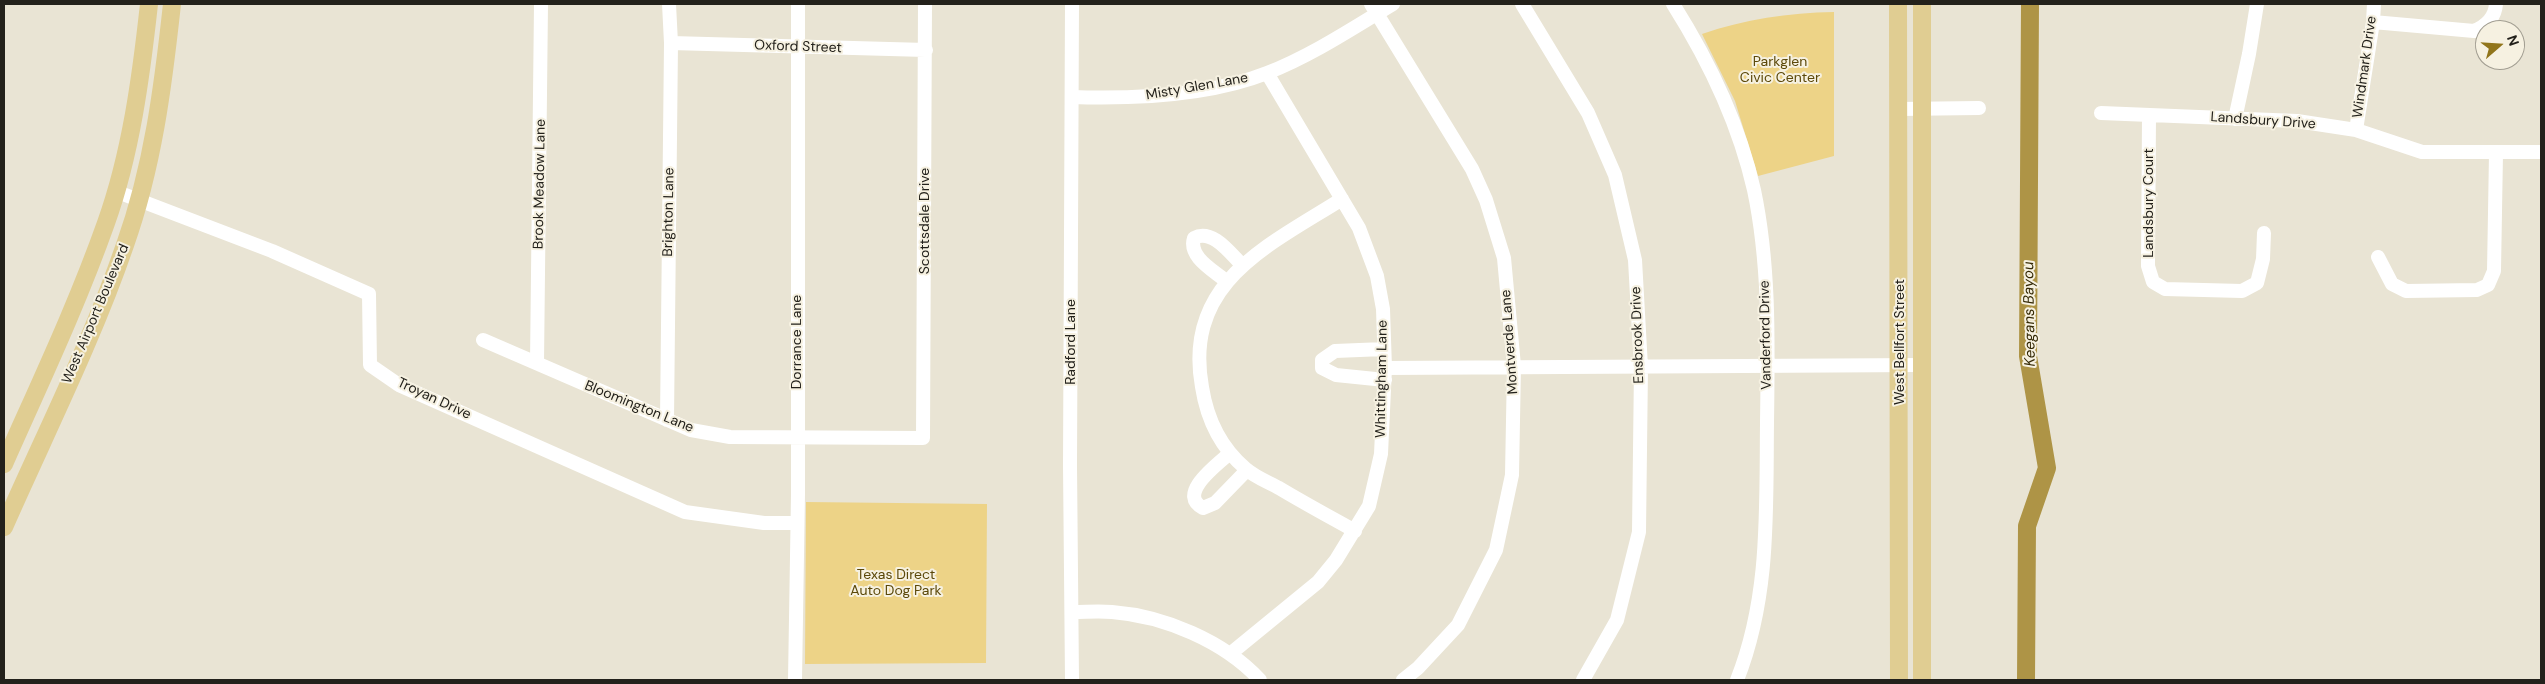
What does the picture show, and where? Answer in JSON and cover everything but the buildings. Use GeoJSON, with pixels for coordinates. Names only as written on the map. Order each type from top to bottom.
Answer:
{"type":"FeatureCollection","features":[{"type":"Feature","properties":{"kind":"main road","name":"West Airport Boulevard"},"geometry":{"type":"LineString","coordinates":[[4,464],[57,345],[107,222],[128,148],[149,4]]}},
{"type":"Feature","properties":{"kind":"main road","name":"West Airport Boulevard"},"geometry":{"type":"LineString","coordinates":[[4,527],[11,492],[80,356],[108,292],[139,199],[158,126],[172,4]]}},
{"type":"Feature","properties":{"kind":"main road","name":"West Bellfort Street"},"geometry":{"type":"LineString","coordinates":[[1898,4],[1900,680]]}},
{"type":"Feature","properties":{"kind":"main road","name":"West Bellfort Street"},"geometry":{"type":"LineString","coordinates":[[1922,4],[1922,680]]}},
{"type":"Feature","properties":{"kind":"main road"},"geometry":{"type":"LineString","coordinates":[[147,25],[170,27]]}},
{"type":"Feature","properties":{"kind":"main road"},"geometry":{"type":"LineString","coordinates":[[57,345],[80,356]]}},
{"type":"Feature","properties":{"kind":"main road"},"geometry":{"type":"LineString","coordinates":[[1900,569],[1922,568]]}},
{"type":"Feature","properties":{"kind":"street","name":"Brook Meadow Lane"},"geometry":{"type":"LineString","coordinates":[[538,364],[541,4]]}},
{"type":"Feature","properties":{"kind":"street","name":"Brighton Lane"},"geometry":{"type":"LineString","coordinates":[[667,420],[671,43],[669,4]]}},
{"type":"Feature","properties":{"kind":"street","name":"Dorrance Lane"},"geometry":{"type":"LineString","coordinates":[[795,680],[798,4]]}},
{"type":"Feature","properties":{"kind":"street","name":"Scottsdale Drive"},"geometry":{"type":"LineString","coordinates":[[923,438],[925,4]]}},
{"type":"Feature","properties":{"kind":"street","name":"Radford Lane"},"geometry":{"type":"LineString","coordinates":[[1072,4],[1070,465],[1073,612],[1072,680]]}},
{"type":"Feature","properties":{"kind":"street","name":"Misty Glen Lane"},"geometry":{"type":"LineString","coordinates":[[1072,98],[1149,96],[1224,85],[1267,74],[1329,42],[1374,9],[1393,4]]}},
{"type":"Feature","properties":{"kind":"street","name":"Ensbrook Drive"},"geometry":{"type":"LineString","coordinates":[[1522,4],[1588,113],[1615,175],[1635,260],[1641,367],[1639,532],[1616,620],[1583,680]]}},
{"type":"Feature","properties":{"kind":"street","name":"Vanderford Drive"},"geometry":{"type":"LineString","coordinates":[[1673,4],[1695,39],[1727,105],[1754,190],[1764,267],[1768,365],[1764,569],[1756,617],[1747,654],[1737,680]]}},
{"type":"Feature","properties":{"kind":"street"},"geometry":{"type":"LineString","coordinates":[[2235,118],[2249,54],[2257,4]]}},
{"type":"Feature","properties":{"kind":"street","name":"Windmark Drive"},"geometry":{"type":"LineString","coordinates":[[2356,130],[2374,22],[2374,4]]}},
{"type":"Feature","properties":{"kind":"street"},"geometry":{"type":"LineString","coordinates":[[2374,22],[2474,31],[2485,26],[2496,11],[2496,4]]}},
{"type":"Feature","properties":{"kind":"street","name":"Montverde Lane"},"geometry":{"type":"LineString","coordinates":[[1374,9],[1472,170],[1486,200],[1504,258],[1514,366],[1512,475],[1496,550],[1458,625],[1403,680]]}},
{"type":"Feature","properties":{"kind":"street","name":"Oxford Street"},"geometry":{"type":"LineString","coordinates":[[671,43],[926,50]]}},
{"type":"Feature","properties":{"kind":"street","name":"Whittingham Lane"},"geometry":{"type":"LineString","coordinates":[[1230,654],[1318,582],[1355,531],[1369,506],[1381,454],[1385,374],[1383,309],[1377,276],[1359,228],[1267,74]]}},
{"type":"Feature","properties":{"kind":"street"},"geometry":{"type":"LineString","coordinates":[[1899,110],[1979,108]]}},
{"type":"Feature","properties":{"kind":"street","name":"Landsbury Drive"},"geometry":{"type":"LineString","coordinates":[[2101,113],[2297,121],[2356,130],[2422,152],[2541,152]]}},
{"type":"Feature","properties":{"kind":"street","name":"Landsbury Court"},"geometry":{"type":"LineString","coordinates":[[2149,116],[2148,266],[2153,282],[2165,289],[2242,291],[2256,283],[2263,259],[2264,233]]}},
{"type":"Feature","properties":{"kind":"street"},"geometry":{"type":"LineString","coordinates":[[2378,257],[2392,284],[2406,291],[2477,290],[2488,285],[2494,270],[2496,153]]}},
{"type":"Feature","properties":{"kind":"street","name":"Troyan Drive"},"geometry":{"type":"LineString","coordinates":[[115,191],[272,251],[370,294],[370,365],[399,385],[685,512],[764,523],[796,523]]}},
{"type":"Feature","properties":{"kind":"street"},"geometry":{"type":"LineString","coordinates":[[1342,199],[1261,250],[1226,281],[1213,300],[1204,322],[1200,346],[1200,378],[1206,408],[1216,432],[1230,453],[1247,470],[1355,531]]}},
{"type":"Feature","properties":{"kind":"street"},"geometry":{"type":"LineString","coordinates":[[1226,281],[1195,254],[1192,245],[1194,238],[1200,234],[1208,235],[1242,265]]}},
{"type":"Feature","properties":{"kind":"street","name":"Bloomington Lane"},"geometry":{"type":"LineString","coordinates":[[483,340],[691,430],[730,437],[923,438]]}},
{"type":"Feature","properties":{"kind":"street"},"geometry":{"type":"LineString","coordinates":[[1384,349],[1335,352],[1322,360],[1322,368],[1336,375],[1514,366],[1922,365]]}},
{"type":"Feature","properties":{"kind":"street"},"geometry":{"type":"LineString","coordinates":[[1230,453],[1198,484],[1193,492],[1193,499],[1197,505],[1203,508],[1215,503],[1247,470]]}},
{"type":"Feature","properties":{"kind":"street"},"geometry":{"type":"LineString","coordinates":[[1073,612],[1112,612],[1161,622],[1186,631],[1230,654],[1260,680]]}},
{"type":"Feature","properties":{"kind":"green space","name":"Parkglen Civic Center"},"geometry":{"type":"Polygon","coordinates":[[[1834,12],[1834,156],[1758,176],[1735,101],[1702,34],[1734,24],[1767,18],[1834,12]]]}},
{"type":"Feature","properties":{"kind":"green space","name":"Texas Direct Auto Dog Park"},"geometry":{"type":"Polygon","coordinates":[[[806,502],[987,504],[986,663],[805,664],[806,502]]]}},
{"type":"Feature","properties":{"kind":"waterway","name":"Keegans Bayou"},"geometry":{"type":"LineString","coordinates":[[2026,680],[2027,526],[2047,468],[2028,356],[2030,4]]}}]}
